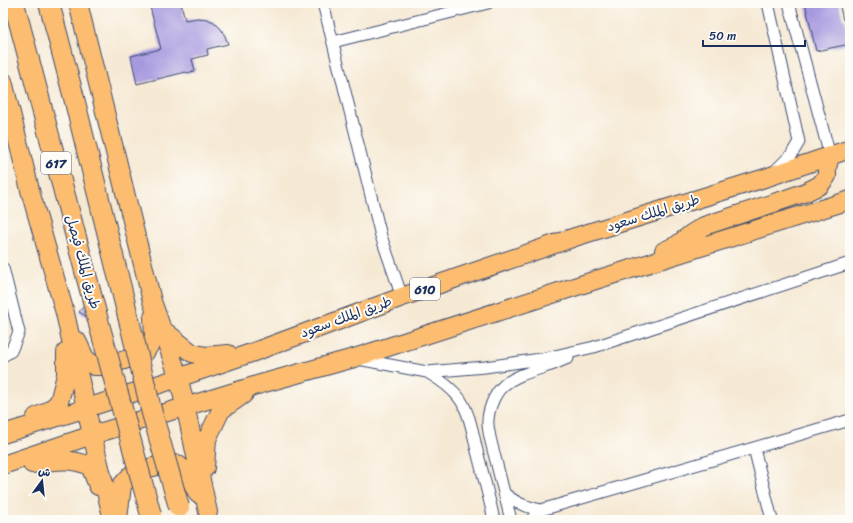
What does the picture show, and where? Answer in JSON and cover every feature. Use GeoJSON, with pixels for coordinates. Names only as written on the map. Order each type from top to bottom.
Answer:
{"type":"FeatureCollection","features":[{"type":"Feature","properties":{"kind":"highway","name":"طريق الملك فيصل"},"geometry":{"type":"LineString","coordinates":[[14,3],[152,517]]}},
{"type":"Feature","properties":{"kind":"highway","name":"617"},"geometry":{"type":"LineString","coordinates":[[49,3],[152,413],[181,514]]}},
{"type":"Feature","properties":{"kind":"main road"},"geometry":{"type":"LineString","coordinates":[[78,3],[152,301],[178,378],[186,407],[208,512]]}},
{"type":"Feature","properties":{"kind":"main road"},"geometry":{"type":"LineString","coordinates":[[3,81],[31,194],[65,313],[92,435],[113,520]]}},
{"type":"Feature","properties":{"kind":"main road","name":"طريق الملك سعود"},"geometry":{"type":"LineString","coordinates":[[3,433],[87,408],[251,353],[402,297],[575,237],[768,177],[850,149]]}},
{"type":"Feature","properties":{"kind":"main road"},"geometry":{"type":"LineString","coordinates":[[599,279],[677,245],[704,226],[806,192],[820,185],[827,176],[830,156]]}},
{"type":"Feature","properties":{"kind":"main road"},"geometry":{"type":"LineString","coordinates":[[3,466],[92,435],[257,385],[354,358],[850,200]]}},
{"type":"Feature","properties":{"kind":"main road"},"geometry":{"type":"LineString","coordinates":[[65,313],[85,358],[94,366],[105,366],[144,354],[154,338],[152,301]]}},
{"type":"Feature","properties":{"kind":"main road"},"geometry":{"type":"LineString","coordinates":[[3,433],[49,411],[59,402],[66,375],[65,313]]}},
{"type":"Feature","properties":{"kind":"main road"},"geometry":{"type":"LineString","coordinates":[[162,329],[192,353],[205,356],[251,353]]}},
{"type":"Feature","properties":{"kind":"main road"},"geometry":{"type":"LineString","coordinates":[[208,512],[204,463],[207,439],[221,410],[257,385]]}},
{"type":"Feature","properties":{"kind":"main road"},"geometry":{"type":"LineString","coordinates":[[3,466],[62,460],[81,462],[90,466],[113,520]]}},
{"type":"Feature","properties":{"kind":"main road"},"geometry":{"type":"LineString","coordinates":[[118,520],[122,485],[131,475],[145,469],[177,464],[187,472],[208,512]]}},
{"type":"Feature","properties":{"kind":"street"},"geometry":{"type":"LineString","coordinates":[[323,3],[382,236],[402,297]]}},
{"type":"Feature","properties":{"kind":"street"},"geometry":{"type":"LineString","coordinates":[[333,42],[488,3]]}},
{"type":"Feature","properties":{"kind":"street"},"geometry":{"type":"LineString","coordinates":[[768,3],[799,142],[791,155],[768,177]]}},
{"type":"Feature","properties":{"kind":"street"},"geometry":{"type":"LineString","coordinates":[[789,3],[830,156]]}},
{"type":"Feature","properties":{"kind":"street"},"geometry":{"type":"LineString","coordinates":[[511,520],[488,424],[493,402],[497,393],[503,386],[521,375],[552,365],[594,347],[850,262]]}},
{"type":"Feature","properties":{"kind":"street"},"geometry":{"type":"LineString","coordinates":[[3,268],[19,332],[11,351],[3,356]]}},
{"type":"Feature","properties":{"kind":"street"},"geometry":{"type":"LineString","coordinates":[[354,358],[427,372],[485,367],[541,359],[594,347]]}},
{"type":"Feature","properties":{"kind":"street"},"geometry":{"type":"LineString","coordinates":[[427,372],[439,379],[449,388],[459,398],[466,409],[494,520]]}},
{"type":"Feature","properties":{"kind":"street"},"geometry":{"type":"LineString","coordinates":[[505,494],[516,502],[527,507],[541,510],[850,420]]}},
{"type":"Feature","properties":{"kind":"street"},"geometry":{"type":"LineString","coordinates":[[754,448],[772,520]]}},
{"type":"Feature","properties":{"kind":"street"},"geometry":{"type":"LineString","coordinates":[[531,520],[541,510]]}},
{"type":"Feature","properties":{"kind":"building"},"geometry":{"type":"Polygon","coordinates":[[[149,3],[181,3],[185,20],[198,18],[207,19],[214,22],[221,29],[228,44],[207,49],[208,55],[192,59],[195,71],[137,84],[131,56],[161,49],[149,3]]]}},
{"type":"Feature","properties":{"kind":"building"},"geometry":{"type":"Polygon","coordinates":[[[805,3],[839,3],[843,20],[845,19],[850,44],[816,51],[805,3]]]}},
{"type":"Feature","properties":{"kind":"building"},"geometry":{"type":"Polygon","coordinates":[[[85,305],[92,309],[87,317],[79,312],[85,305]]]}}]}
